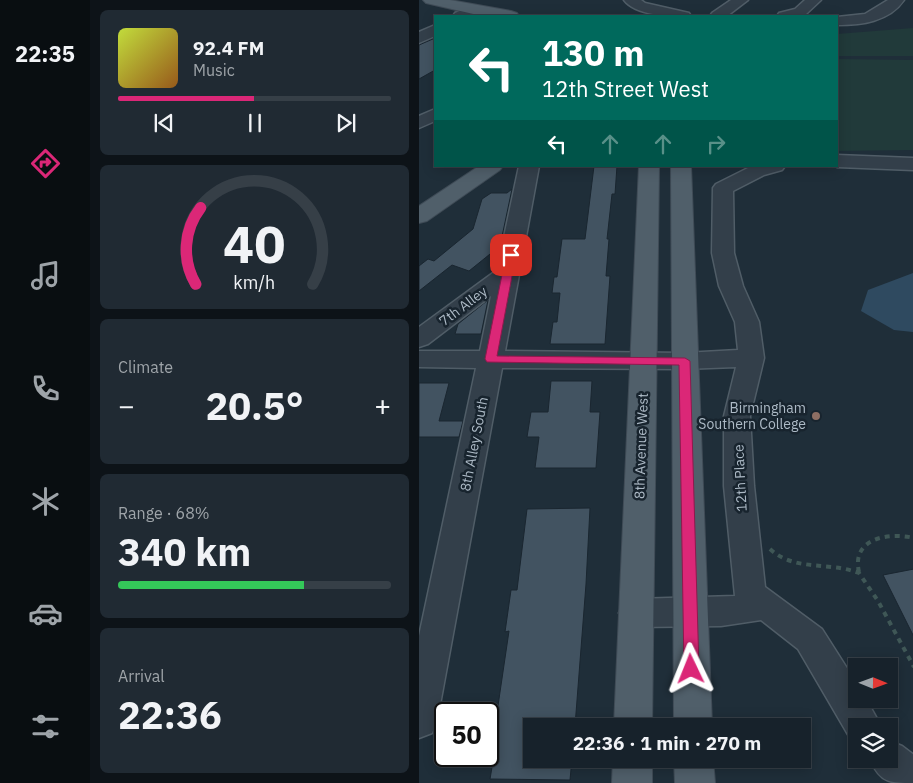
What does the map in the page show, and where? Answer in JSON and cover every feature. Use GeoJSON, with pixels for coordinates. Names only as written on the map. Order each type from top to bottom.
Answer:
{"type":"FeatureCollection","features":[{"type":"Feature","properties":{"kind":"main road"},"geometry":{"type":"LineString","coordinates":[[431,0],[466,13],[496,15]]}},
{"type":"Feature","properties":{"kind":"main road"},"geometry":{"type":"LineString","coordinates":[[419,8],[446,15]]}},
{"type":"Feature","properties":{"kind":"main road"},"geometry":{"type":"LineString","coordinates":[[419,216],[492,167]]}},
{"type":"Feature","properties":{"kind":"main road","name":"8th Avenue West"},"geometry":{"type":"LineString","coordinates":[[633,718],[649,167]]}},
{"type":"Feature","properties":{"kind":"main road"},"geometry":{"type":"LineString","coordinates":[[681,167],[693,718]]}},
{"type":"Feature","properties":{"kind":"main road"},"geometry":{"type":"LineString","coordinates":[[632,783],[633,768]]}},
{"type":"Feature","properties":{"kind":"main road"},"geometry":{"type":"LineString","coordinates":[[694,768],[695,783]]}},
{"type":"Feature","properties":{"kind":"street"},"geometry":{"type":"LineString","coordinates":[[631,0],[640,6],[680,15]]}},
{"type":"Feature","properties":{"kind":"street"},"geometry":{"type":"LineString","coordinates":[[718,15],[741,0]]}},
{"type":"Feature","properties":{"kind":"street"},"geometry":{"type":"LineString","coordinates":[[788,15],[800,12],[814,0]]}},
{"type":"Feature","properties":{"kind":"street"},"geometry":{"type":"LineString","coordinates":[[838,21],[866,19],[882,14],[897,0]]}},
{"type":"Feature","properties":{"kind":"street"},"geometry":{"type":"LineString","coordinates":[[422,46],[434,31]]}},
{"type":"Feature","properties":{"kind":"street"},"geometry":{"type":"LineString","coordinates":[[419,123],[434,115]]}},
{"type":"Feature","properties":{"kind":"street"},"geometry":{"type":"LineString","coordinates":[[838,161],[913,164]]}},
{"type":"Feature","properties":{"kind":"street","name":"8th Alley South"},"geometry":{"type":"LineString","coordinates":[[419,721],[529,167]]}},
{"type":"Feature","properties":{"kind":"street","name":"12th Place"},"geometry":{"type":"LineString","coordinates":[[742,173],[723,253],[731,286],[747,322],[751,358],[737,416],[739,486],[750,594],[810,639],[858,718]]}},
{"type":"Feature","properties":{"kind":"street","name":"7th Alley"},"geometry":{"type":"LineString","coordinates":[[419,339],[508,273]]}},
{"type":"Feature","properties":{"kind":"street"},"geometry":{"type":"LineString","coordinates":[[419,359],[685,361],[751,358]]}},
{"type":"Feature","properties":{"kind":"street"},"geometry":{"type":"LineString","coordinates":[[635,613],[721,612],[766,606]]}},
{"type":"Feature","properties":{"kind":"street"},"geometry":{"type":"LineString","coordinates":[[898,766],[913,779]]}},
{"type":"Feature","properties":{"kind":"path"},"geometry":{"type":"LineString","coordinates":[[913,538],[896,536],[866,544],[858,556],[859,573],[878,601],[913,667]]}},
{"type":"Feature","properties":{"kind":"path"},"geometry":{"type":"LineString","coordinates":[[766,546],[776,556],[792,564],[829,565],[859,573]]}},
{"type":"Feature","properties":{"kind":"green space"},"geometry":{"type":"Polygon","coordinates":[[[913,28],[913,56],[838,56],[838,34],[913,28]]]}},
{"type":"Feature","properties":{"kind":"green space"},"geometry":{"type":"Polygon","coordinates":[[[838,59],[913,60],[913,150],[838,151],[838,59]]]}},
{"type":"Feature","properties":{"kind":"water"},"geometry":{"type":"Polygon","coordinates":[[[913,273],[913,332],[894,330],[861,311],[868,290],[913,273]]]}},
{"type":"Feature","properties":{"kind":"building"},"geometry":{"type":"Polygon","coordinates":[[[434,38],[434,71],[419,79],[419,45],[434,38]]]}},
{"type":"Feature","properties":{"kind":"building"},"geometry":{"type":"Polygon","coordinates":[[[594,167],[617,167],[615,194],[612,194],[607,239],[609,239],[606,276],[610,276],[605,344],[550,344],[553,322],[557,322],[560,293],[552,293],[554,277],[557,277],[562,239],[585,239],[594,167]]]}},
{"type":"Feature","properties":{"kind":"building"},"geometry":{"type":"Polygon","coordinates":[[[512,189],[500,246],[469,271],[452,265],[419,291],[419,266],[428,259],[434,261],[473,229],[482,199],[491,193],[507,193],[512,189]]]}},
{"type":"Feature","properties":{"kind":"building"},"geometry":{"type":"Polygon","coordinates":[[[488,300],[481,334],[455,334],[458,324],[488,300]]]}},
{"type":"Feature","properties":{"kind":"building"},"geometry":{"type":"Polygon","coordinates":[[[551,381],[592,381],[590,412],[600,412],[596,468],[535,468],[539,437],[527,437],[531,412],[548,412],[551,381]]]}},
{"type":"Feature","properties":{"kind":"building"},"geometry":{"type":"Polygon","coordinates":[[[419,383],[449,383],[439,421],[463,421],[459,437],[419,437],[419,383]]]}},
{"type":"Feature","properties":{"kind":"building"},"geometry":{"type":"Polygon","coordinates":[[[590,508],[576,718],[523,718],[523,768],[571,768],[570,780],[490,779],[492,767],[499,767],[499,702],[509,631],[505,632],[511,590],[517,590],[527,509],[590,508]]]}},
{"type":"Feature","properties":{"kind":"building"},"geometry":{"type":"Polygon","coordinates":[[[914,569],[914,637],[883,575],[914,569]]]}},
{"type":"Feature","properties":{"kind":"place","name":"Birmingham Southern College"},"geometry":{"type":"Point","coordinates":[816,416]}},
{"type":"Feature","properties":{"kind":"route"},"geometry":{"type":"LineString","coordinates":[[511,255],[491,359],[685,361],[691,669]]}}]}
